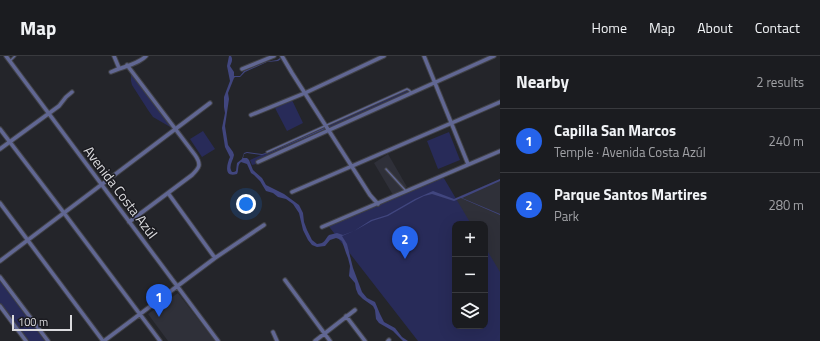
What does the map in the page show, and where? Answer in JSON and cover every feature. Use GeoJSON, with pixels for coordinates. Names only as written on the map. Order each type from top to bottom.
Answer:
{"type":"FeatureCollection","features":[{"type":"Feature","properties":{"kind":"street","name":"Avenida Costa Azúl"},"geometry":{"type":"LineString","coordinates":[[6,56],[218,341]]}},
{"type":"Feature","properties":{"kind":"street"},"geometry":{"type":"LineString","coordinates":[[114,56],[119,68]]}},
{"type":"Feature","properties":{"kind":"street"},"geometry":{"type":"LineString","coordinates":[[111,72],[142,60],[146,56]]}},
{"type":"Feature","properties":{"kind":"street"},"geometry":{"type":"LineString","coordinates":[[242,69],[274,56]]}},
{"type":"Feature","properties":{"kind":"street"},"geometry":{"type":"LineString","coordinates":[[282,56],[328,131],[370,195],[378,204]]}},
{"type":"Feature","properties":{"kind":"street"},"geometry":{"type":"LineString","coordinates":[[251,115],[384,56]]}},
{"type":"Feature","properties":{"kind":"street"},"geometry":{"type":"LineString","coordinates":[[424,56],[468,164]]}},
{"type":"Feature","properties":{"kind":"street"},"geometry":{"type":"LineString","coordinates":[[258,162],[494,56]]}},
{"type":"Feature","properties":{"kind":"street"},"geometry":{"type":"LineString","coordinates":[[127,65],[195,155],[199,164],[198,169],[192,175],[129,222]]}},
{"type":"Feature","properties":{"kind":"street"},"geometry":{"type":"LineString","coordinates":[[0,149],[49,114],[72,92]]}},
{"type":"Feature","properties":{"kind":"street"},"geometry":{"type":"LineString","coordinates":[[292,192],[500,102]]}},
{"type":"Feature","properties":{"kind":"street"},"geometry":{"type":"LineString","coordinates":[[0,261],[210,103]]}},
{"type":"Feature","properties":{"kind":"street"},"geometry":{"type":"LineString","coordinates":[[0,129],[160,341]]}},
{"type":"Feature","properties":{"kind":"street"},"geometry":{"type":"LineString","coordinates":[[322,227],[500,151]]}},
{"type":"Feature","properties":{"kind":"street"},"geometry":{"type":"LineString","coordinates":[[168,193],[215,258]]}},
{"type":"Feature","properties":{"kind":"street"},"geometry":{"type":"LineString","coordinates":[[0,203],[103,341],[215,258],[264,225]]}},
{"type":"Feature","properties":{"kind":"street"},"geometry":{"type":"LineString","coordinates":[[0,277],[48,341]]}},
{"type":"Feature","properties":{"kind":"street"},"geometry":{"type":"LineString","coordinates":[[285,280],[330,341]]}},
{"type":"Feature","properties":{"kind":"street"},"geometry":{"type":"LineString","coordinates":[[0,306],[26,341]]}},
{"type":"Feature","properties":{"kind":"street"},"geometry":{"type":"LineString","coordinates":[[315,341],[355,310]]}},
{"type":"Feature","properties":{"kind":"street"},"geometry":{"type":"LineString","coordinates":[[346,316],[365,341]]}},
{"type":"Feature","properties":{"kind":"street"},"geometry":{"type":"LineString","coordinates":[[273,332],[277,341]]}},
{"type":"Feature","properties":{"kind":"lane"},"geometry":{"type":"LineString","coordinates":[[10,61],[15,56]]}},
{"type":"Feature","properties":{"kind":"lane"},"geometry":{"type":"LineString","coordinates":[[267,152],[407,89],[412,93]]}},
{"type":"Feature","properties":{"kind":"lane"},"geometry":{"type":"LineString","coordinates":[[386,169],[406,191]]}},
{"type":"Feature","properties":{"kind":"shaded area"},"geometry":{"type":"Polygon","coordinates":[[[229,56],[232,58],[230,66],[234,72],[234,76],[240,76],[244,71],[265,62],[281,59],[278,61],[267,62],[245,72],[240,77],[234,78],[228,93],[229,99],[225,126],[228,145],[234,155],[231,166],[232,172],[236,171],[237,163],[242,159],[244,153],[247,152],[262,154],[270,152],[324,128],[325,129],[271,152],[262,155],[247,153],[244,154],[243,158],[247,158],[249,160],[253,170],[262,178],[266,185],[284,194],[299,205],[303,213],[307,230],[312,240],[317,244],[323,242],[329,235],[337,233],[343,235],[354,231],[342,236],[347,244],[353,268],[362,292],[367,298],[375,302],[384,322],[395,328],[402,337],[408,341],[403,341],[393,331],[379,323],[376,319],[373,306],[358,294],[355,283],[349,276],[350,266],[342,241],[336,238],[330,240],[325,246],[317,247],[312,245],[303,230],[299,213],[293,204],[286,199],[266,191],[260,181],[251,173],[247,164],[241,162],[237,174],[233,175],[228,172],[227,167],[230,157],[225,147],[222,128],[225,113],[224,97],[230,81],[227,66],[229,56]]]}},
{"type":"Feature","properties":{"kind":"shaded area"},"geometry":{"type":"Polygon","coordinates":[[[131,72],[172,128],[153,117],[132,85],[131,72]]]}},
{"type":"Feature","properties":{"kind":"shaded area"},"geometry":{"type":"Polygon","coordinates":[[[407,90],[410,92],[330,128],[329,127],[329,125],[407,90]]]}},
{"type":"Feature","properties":{"kind":"shaded area"},"geometry":{"type":"Polygon","coordinates":[[[292,100],[303,123],[287,131],[275,108],[292,100]]]}},
{"type":"Feature","properties":{"kind":"shaded area"},"geometry":{"type":"Polygon","coordinates":[[[323,126],[326,129],[325,131],[252,165],[250,160],[323,126]]]}},
{"type":"Feature","properties":{"kind":"shaded area"},"geometry":{"type":"Polygon","coordinates":[[[203,131],[215,149],[202,157],[190,139],[203,131]]]}},
{"type":"Feature","properties":{"kind":"shaded area"},"geometry":{"type":"Polygon","coordinates":[[[449,132],[460,160],[438,169],[427,141],[449,132]]]}},
{"type":"Feature","properties":{"kind":"shaded area"},"geometry":{"type":"Polygon","coordinates":[[[388,154],[407,187],[393,195],[374,163],[388,154]]]}},
{"type":"Feature","properties":{"kind":"shaded area"},"geometry":{"type":"Polygon","coordinates":[[[442,175],[469,221],[452,221],[452,329],[488,329],[488,252],[500,272],[500,341],[418,341],[327,224],[442,175]]]}},
{"type":"Feature","properties":{"kind":"shaded area"},"geometry":{"type":"Polygon","coordinates":[[[500,179],[500,276],[488,257],[488,221],[466,221],[453,199],[500,179]]]}},
{"type":"Feature","properties":{"kind":"shaded area"},"geometry":{"type":"Polygon","coordinates":[[[500,179],[500,181],[462,198],[500,215],[461,198],[454,201],[432,194],[424,196],[388,216],[372,221],[354,231],[371,220],[387,215],[415,199],[433,191],[454,199],[500,179]]]}},
{"type":"Feature","properties":{"kind":"shaded area"},"geometry":{"type":"Polygon","coordinates":[[[0,280],[45,341],[29,341],[0,303],[0,280]]]}},
{"type":"Feature","properties":{"kind":"shaded area"},"geometry":{"type":"Polygon","coordinates":[[[178,293],[215,341],[168,341],[148,314],[178,293]]]}},
{"type":"Feature","properties":{"kind":"place","name":"Parque Santos Martires"},"geometry":{"type":"Point","coordinates":[405,259]}},
{"type":"Feature","properties":{"kind":"place","name":"Capilla San Marcos"},"geometry":{"type":"Point","coordinates":[159,317]}}]}
